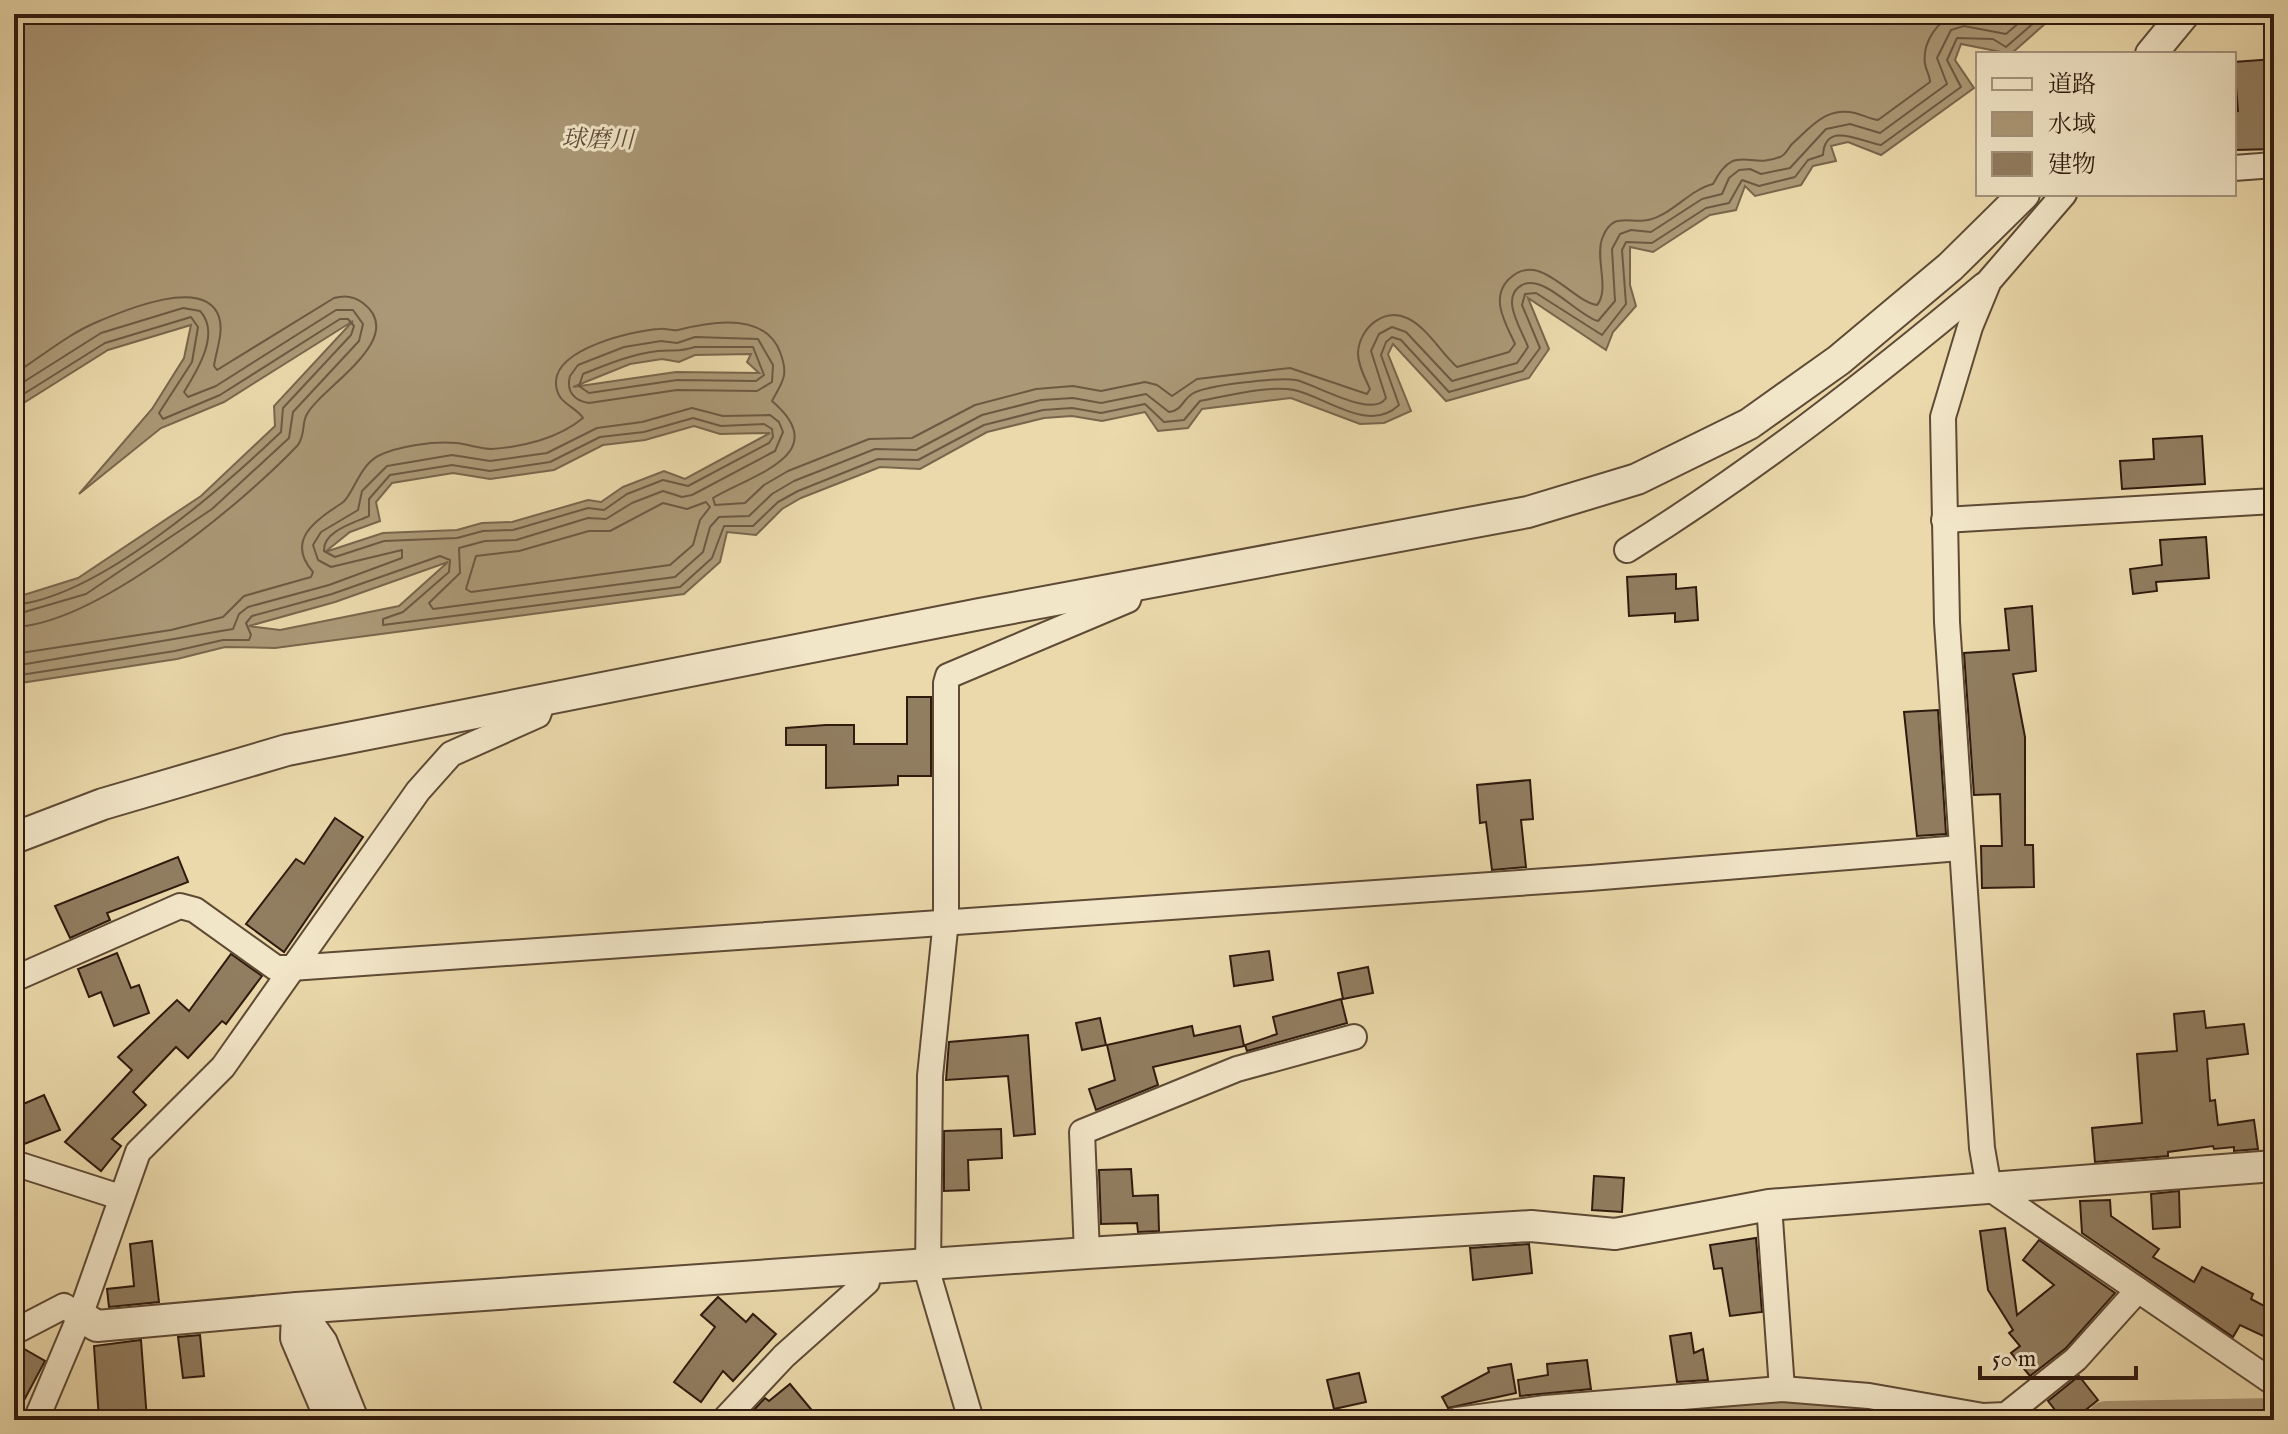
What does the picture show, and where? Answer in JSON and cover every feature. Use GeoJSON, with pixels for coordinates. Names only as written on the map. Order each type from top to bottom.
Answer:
{"type":"FeatureCollection","features":[{"type":"Feature","properties":{"kind":"street"},"geometry":{"type":"LineString","coordinates":[[2153,52],[2175,33]]}},
{"type":"Feature","properties":{"kind":"street"},"geometry":{"type":"LineString","coordinates":[[2236,168],[2274,165]]}},
{"type":"Feature","properties":{"kind":"street"},"geometry":{"type":"LineString","coordinates":[[14,838],[103,804],[287,750],[964,617],[1528,512],[1637,479],[1749,424],[1839,360],[1950,267],[2022,196]]}},
{"type":"Feature","properties":{"kind":"street"},"geometry":{"type":"LineString","coordinates":[[1627,550],[1715,495],[1854,394],[1989,281],[2062,196]]}},
{"type":"Feature","properties":{"kind":"street"},"geometry":{"type":"LineString","coordinates":[[1989,281],[1970,327],[1943,417],[1944,520],[1960,848],[1982,1148],[1989,1188],[2274,1383]]}},
{"type":"Feature","properties":{"kind":"street"},"geometry":{"type":"LineString","coordinates":[[1944,520],[2274,501]]}},
{"type":"Feature","properties":{"kind":"street"},"geometry":{"type":"LineString","coordinates":[[971,1420],[928,1265],[930,1076],[946,920],[948,676],[1128,600],[1132,588]]}},
{"type":"Feature","properties":{"kind":"street"},"geometry":{"type":"LineString","coordinates":[[36,1420],[80,1316],[138,1152],[223,1067],[418,791],[451,754],[538,715],[543,701]]}},
{"type":"Feature","properties":{"kind":"street"},"geometry":{"type":"LineString","coordinates":[[14,979],[180,906],[195,910],[276,968],[291,968],[946,920],[1590,878],[1960,848]]}},
{"type":"Feature","properties":{"kind":"street"},"geometry":{"type":"LineString","coordinates":[[1087,1253],[1082,1132],[1237,1069],[1354,1037]]}},
{"type":"Feature","properties":{"kind":"street"},"geometry":{"type":"LineString","coordinates":[[14,1163],[120,1197]]}},
{"type":"Feature","properties":{"kind":"street"},"geometry":{"type":"LineString","coordinates":[[14,1332],[64,1306],[97,1326],[297,1308],[869,1268],[1531,1226],[1615,1234],[1769,1205],[2274,1166]]}},
{"type":"Feature","properties":{"kind":"street"},"geometry":{"type":"LineString","coordinates":[[1769,1205],[1782,1389]]}},
{"type":"Feature","properties":{"kind":"street"},"geometry":{"type":"LineString","coordinates":[[724,1420],[784,1356],[867,1282],[869,1268]]}},
{"type":"Feature","properties":{"kind":"street"},"geometry":{"type":"LineString","coordinates":[[1457,1420],[1782,1389],[1869,1396],[1983,1416],[2006,1415],[2020,1408],[2076,1359],[2138,1290]]}},
{"type":"Feature","properties":{"kind":"street"},"geometry":{"type":"LineString","coordinates":[[297,1308],[296,1338],[331,1420]]}},
{"type":"Feature","properties":{"kind":"street"},"geometry":{"type":"LineString","coordinates":[[297,1308],[322,1343],[353,1420]]}},
{"type":"Feature","properties":{"kind":"water","name":"球磨川"},"geometry":{"type":"Polygon","coordinates":[[[14,14],[2056,14],[2013,52],[1961,44],[1955,60],[1974,88],[1881,155],[1848,142],[1831,146],[1836,161],[1813,166],[1801,185],[1755,196],[1745,186],[1736,210],[1710,215],[1653,252],[1630,247],[1630,285],[1636,306],[1613,332],[1606,350],[1528,298],[1549,349],[1529,378],[1446,401],[1393,344],[1388,354],[1411,411],[1384,423],[1360,424],[1291,398],[1202,409],[1188,428],[1158,431],[1145,412],[1102,421],[1072,416],[1044,418],[987,432],[920,469],[880,467],[801,498],[782,509],[756,535],[727,532],[720,562],[684,594],[275,648],[225,647],[177,659],[14,684],[14,598],[78,578],[201,496],[275,426],[274,406],[353,321],[224,402],[161,428],[79,494],[152,409],[184,358],[191,325],[108,350],[14,409],[14,14]],[[751,354],[695,355],[679,362],[662,359],[630,364],[573,387],[676,372],[759,373],[747,362],[751,354]],[[694,426],[645,440],[603,445],[554,470],[490,479],[453,473],[392,483],[376,502],[380,521],[350,532],[325,552],[383,533],[457,530],[482,523],[512,522],[588,500],[601,502],[623,487],[664,471],[685,479],[770,433],[720,434],[694,426]],[[448,562],[335,602],[249,626],[280,630],[399,606],[448,562]]]}},
{"type":"Feature","properties":{"kind":"building"},"geometry":{"type":"Polygon","coordinates":[[[2274,59],[2274,149],[2236,150],[2236,62],[2274,59]]]}},
{"type":"Feature","properties":{"kind":"building"},"geometry":{"type":"Polygon","coordinates":[[[2202,436],[2205,484],[2122,489],[2120,461],[2154,459],[2153,439],[2202,436]]]}},
{"type":"Feature","properties":{"kind":"building"},"geometry":{"type":"Polygon","coordinates":[[[2206,537],[2209,578],[2156,582],[2157,591],[2133,594],[2130,569],[2162,565],[2160,540],[2206,537]]]}},
{"type":"Feature","properties":{"kind":"building"},"geometry":{"type":"Polygon","coordinates":[[[1676,574],[1676,589],[1696,587],[1698,620],[1675,622],[1675,613],[1629,616],[1627,577],[1676,574]]]}},
{"type":"Feature","properties":{"kind":"building"},"geometry":{"type":"Polygon","coordinates":[[[2032,606],[2036,671],[2013,674],[2025,737],[2025,845],[2033,845],[2034,887],[1982,888],[1981,846],[2002,846],[2000,794],[1974,795],[1964,653],[2009,650],[2005,609],[2032,606]]]}},
{"type":"Feature","properties":{"kind":"building"},"geometry":{"type":"Polygon","coordinates":[[[907,697],[931,697],[931,776],[898,776],[898,785],[826,788],[826,745],[786,745],[786,728],[826,725],[854,725],[854,744],[907,744],[907,697]]]}},
{"type":"Feature","properties":{"kind":"building"},"geometry":{"type":"Polygon","coordinates":[[[1938,710],[1946,834],[1917,836],[1904,712],[1938,710]]]}},
{"type":"Feature","properties":{"kind":"building"},"geometry":{"type":"Polygon","coordinates":[[[1530,780],[1533,819],[1521,820],[1526,867],[1492,870],[1486,822],[1480,823],[1477,785],[1530,780]]]}},
{"type":"Feature","properties":{"kind":"building"},"geometry":{"type":"Polygon","coordinates":[[[335,818],[363,837],[284,952],[246,924],[296,859],[304,864],[335,818]]]}},
{"type":"Feature","properties":{"kind":"building"},"geometry":{"type":"Polygon","coordinates":[[[178,857],[188,882],[107,913],[110,920],[70,938],[55,906],[178,857]]]}},
{"type":"Feature","properties":{"kind":"building"},"geometry":{"type":"Polygon","coordinates":[[[1269,951],[1273,980],[1234,986],[1230,956],[1269,951]]]}},
{"type":"Feature","properties":{"kind":"building"},"geometry":{"type":"Polygon","coordinates":[[[117,953],[131,988],[139,985],[149,1013],[114,1026],[101,992],[89,997],[78,969],[117,953]]]}},
{"type":"Feature","properties":{"kind":"building"},"geometry":{"type":"Polygon","coordinates":[[[231,954],[262,976],[226,1024],[222,1021],[188,1058],[176,1047],[133,1092],[146,1105],[112,1139],[121,1146],[101,1171],[65,1142],[132,1070],[118,1057],[177,1000],[189,1011],[231,954]]]}},
{"type":"Feature","properties":{"kind":"building"},"geometry":{"type":"Polygon","coordinates":[[[1368,967],[1373,993],[1343,999],[1338,973],[1368,967]]]}},
{"type":"Feature","properties":{"kind":"building"},"geometry":{"type":"Polygon","coordinates":[[[1341,999],[1347,1023],[1247,1051],[1245,1045],[1277,1034],[1273,1017],[1341,999]]]}},
{"type":"Feature","properties":{"kind":"building"},"geometry":{"type":"Polygon","coordinates":[[[2204,1011],[2206,1028],[2244,1024],[2248,1054],[2207,1059],[2210,1101],[2215,1100],[2218,1125],[2254,1120],[2258,1149],[2234,1151],[2234,1147],[2214,1149],[2213,1146],[2168,1152],[2168,1156],[2095,1162],[2092,1128],[2142,1123],[2137,1054],[2177,1051],[2174,1014],[2204,1011]]]}},
{"type":"Feature","properties":{"kind":"building"},"geometry":{"type":"Polygon","coordinates":[[[1100,1018],[1106,1045],[1082,1050],[1076,1023],[1100,1018]]]}},
{"type":"Feature","properties":{"kind":"building"},"geometry":{"type":"Polygon","coordinates":[[[1192,1026],[1194,1036],[1240,1026],[1244,1046],[1153,1067],[1158,1085],[1096,1110],[1089,1089],[1115,1080],[1107,1045],[1192,1026]]]}},
{"type":"Feature","properties":{"kind":"building"},"geometry":{"type":"Polygon","coordinates":[[[1028,1035],[1035,1134],[1014,1136],[1008,1076],[946,1080],[949,1042],[1028,1035]]]}},
{"type":"Feature","properties":{"kind":"building"},"geometry":{"type":"Polygon","coordinates":[[[44,1095],[60,1130],[14,1148],[14,1108],[44,1095]]]}},
{"type":"Feature","properties":{"kind":"building"},"geometry":{"type":"Polygon","coordinates":[[[1001,1129],[1002,1158],[968,1160],[969,1190],[944,1191],[944,1131],[1001,1129]]]}},
{"type":"Feature","properties":{"kind":"building"},"geometry":{"type":"Polygon","coordinates":[[[1131,1169],[1133,1196],[1158,1195],[1159,1231],[1138,1232],[1137,1223],[1101,1224],[1099,1170],[1131,1169]]]}},
{"type":"Feature","properties":{"kind":"building"},"geometry":{"type":"Polygon","coordinates":[[[1594,1176],[1624,1178],[1622,1212],[1592,1210],[1594,1176]]]}},
{"type":"Feature","properties":{"kind":"building"},"geometry":{"type":"Polygon","coordinates":[[[2179,1191],[2180,1227],[2153,1229],[2151,1194],[2179,1191]]]}},
{"type":"Feature","properties":{"kind":"building"},"geometry":{"type":"Polygon","coordinates":[[[2110,1200],[2111,1216],[2159,1249],[2153,1257],[2194,1282],[2202,1267],[2253,1294],[2251,1299],[2274,1311],[2274,1341],[2240,1325],[2233,1337],[2082,1233],[2080,1201],[2110,1200]]]}},
{"type":"Feature","properties":{"kind":"building"},"geometry":{"type":"Polygon","coordinates":[[[2005,1228],[2017,1315],[2054,1285],[2023,1260],[2039,1240],[2115,1293],[2066,1348],[2030,1376],[2011,1353],[2020,1346],[2009,1333],[2013,1330],[1988,1290],[1980,1231],[2005,1228]]]}},
{"type":"Feature","properties":{"kind":"building"},"geometry":{"type":"Polygon","coordinates":[[[1756,1238],[1762,1312],[1730,1316],[1722,1268],[1714,1269],[1710,1245],[1756,1238]]]}},
{"type":"Feature","properties":{"kind":"building"},"geometry":{"type":"Polygon","coordinates":[[[152,1241],[159,1302],[109,1307],[107,1289],[134,1286],[130,1244],[152,1241]]]}},
{"type":"Feature","properties":{"kind":"building"},"geometry":{"type":"Polygon","coordinates":[[[1529,1244],[1532,1273],[1473,1280],[1470,1248],[1529,1244]]]}},
{"type":"Feature","properties":{"kind":"building"},"geometry":{"type":"Polygon","coordinates":[[[718,1297],[746,1322],[753,1314],[776,1334],[733,1381],[723,1371],[701,1402],[674,1382],[715,1327],[701,1315],[718,1297]]]}},
{"type":"Feature","properties":{"kind":"building"},"geometry":{"type":"Polygon","coordinates":[[[1691,1333],[1694,1353],[1703,1349],[1708,1380],[1677,1382],[1670,1336],[1691,1333]]]}},
{"type":"Feature","properties":{"kind":"building"},"geometry":{"type":"Polygon","coordinates":[[[200,1335],[204,1376],[183,1378],[178,1337],[200,1335]]]}},
{"type":"Feature","properties":{"kind":"building"},"geometry":{"type":"Polygon","coordinates":[[[141,1340],[147,1420],[99,1420],[94,1346],[141,1340]]]}},
{"type":"Feature","properties":{"kind":"building"},"geometry":{"type":"Polygon","coordinates":[[[19,1346],[45,1361],[14,1419],[14,1347],[19,1346]]]}},
{"type":"Feature","properties":{"kind":"building"},"geometry":{"type":"Polygon","coordinates":[[[1587,1360],[1591,1389],[1520,1396],[1518,1380],[1548,1375],[1547,1364],[1587,1360]]]}},
{"type":"Feature","properties":{"kind":"building"},"geometry":{"type":"Polygon","coordinates":[[[1511,1364],[1516,1393],[1448,1408],[1442,1397],[1489,1372],[1488,1368],[1511,1364]]]}},
{"type":"Feature","properties":{"kind":"building"},"geometry":{"type":"Polygon","coordinates":[[[1359,1373],[1366,1402],[1334,1409],[1327,1380],[1359,1373]]]}},
{"type":"Feature","properties":{"kind":"building"},"geometry":{"type":"Polygon","coordinates":[[[2079,1376],[2098,1400],[2073,1420],[2063,1420],[2048,1401],[2079,1376]]]}},
{"type":"Feature","properties":{"kind":"building"},"geometry":{"type":"Polygon","coordinates":[[[790,1384],[820,1420],[784,1420],[777,1412],[767,1420],[756,1420],[751,1413],[765,1398],[769,1401],[790,1384]]]}},
{"type":"Feature","properties":{"kind":"waterway"},"geometry":{"type":"LineString","coordinates":[[1557,1420],[1799,1400],[1940,1419]]}},
{"type":"Feature","properties":{"kind":"waterway"},"geometry":{"type":"LineString","coordinates":[[2106,1420],[2274,1417]]}}]}
